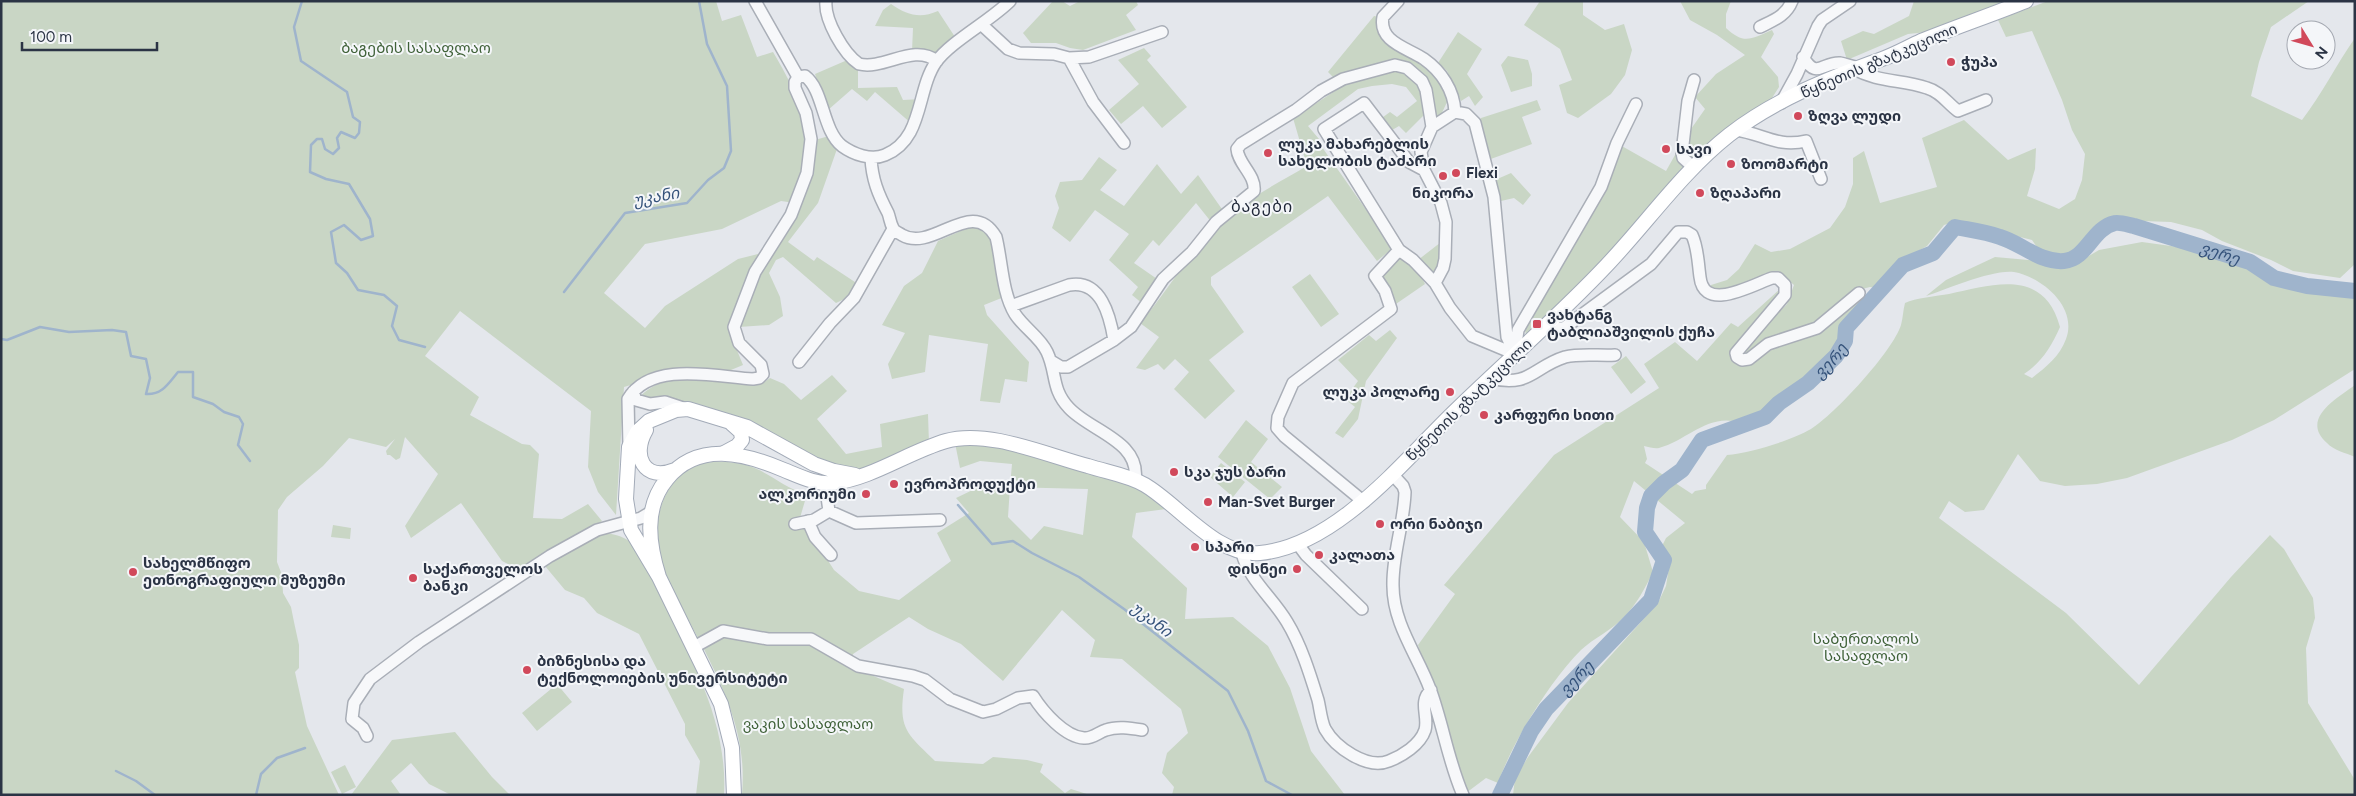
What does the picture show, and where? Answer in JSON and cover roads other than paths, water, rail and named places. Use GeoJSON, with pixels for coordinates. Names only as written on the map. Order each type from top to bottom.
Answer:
{"type":"FeatureCollection","features":[{"type":"Feature","properties":{"kind":"main road","name":"წყნეთის გზატკეცილი"},"geometry":{"type":"LineString","coordinates":[[825,483],[861,475],[940,443],[968,437],[989,439],[1135,480],[1168,501],[1220,542],[1242,553],[1263,553],[1286,548],[1343,518],[1364,502],[1606,266],[1694,167],[1715,146],[1736,130],[1781,103],[1854,68],[1884,58],[2026,1]]}},
{"type":"Feature","properties":{"kind":"main road"},"geometry":{"type":"LineString","coordinates":[[734,795],[733,761],[725,717],[694,647],[659,578],[634,538],[628,520],[626,484],[629,447],[642,427],[658,416],[676,410],[688,409],[761,433],[822,467],[845,474],[861,475]]}},
{"type":"Feature","properties":{"kind":"main road"},"geometry":{"type":"LineString","coordinates":[[658,416],[642,437],[640,445],[641,460],[647,468],[655,472],[667,473],[698,456],[724,452],[738,446],[742,440],[741,432],[728,422]]}},
{"type":"Feature","properties":{"kind":"main road"},"geometry":{"type":"LineString","coordinates":[[724,452],[763,461],[825,483]]}},
{"type":"Feature","properties":{"kind":"main road"},"geometry":{"type":"LineString","coordinates":[[659,578],[651,548],[651,512],[660,489],[675,470]]}},
{"type":"Feature","properties":{"kind":"street"},"geometry":{"type":"LineString","coordinates":[[755,1],[798,76]]}},
{"type":"Feature","properties":{"kind":"street"},"geometry":{"type":"LineString","coordinates":[[826,1],[828,20],[849,55],[859,64],[879,64],[900,57],[923,54],[937,61]]}},
{"type":"Feature","properties":{"kind":"street"},"geometry":{"type":"LineString","coordinates":[[798,76],[805,76],[811,83],[838,141],[849,150],[870,158],[889,153],[898,147],[909,133],[918,115],[930,75],[937,61],[1010,1]]}},
{"type":"Feature","properties":{"kind":"street"},"geometry":{"type":"LineString","coordinates":[[1398,1],[1383,17],[1384,28],[1390,39],[1402,48],[1424,59],[1440,73],[1452,95],[1455,112]]}},
{"type":"Feature","properties":{"kind":"street"},"geometry":{"type":"LineString","coordinates":[[1760,27],[1784,15],[1792,1]]}},
{"type":"Feature","properties":{"kind":"street"},"geometry":{"type":"LineString","coordinates":[[1781,103],[1797,74],[1812,37],[1822,20],[1850,1]]}},
{"type":"Feature","properties":{"kind":"street"},"geometry":{"type":"LineString","coordinates":[[982,25],[1008,49],[1019,53],[1054,54],[1069,58],[1090,57],[1162,32]]}},
{"type":"Feature","properties":{"kind":"street"},"geometry":{"type":"LineString","coordinates":[[1804,57],[1811,68],[1816,69],[1839,63],[1873,78],[1928,88],[1943,96],[1958,111],[1986,100]]}},
{"type":"Feature","properties":{"kind":"street"},"geometry":{"type":"LineString","coordinates":[[1069,58],[1093,102],[1124,142]]}},
{"type":"Feature","properties":{"kind":"street"},"geometry":{"type":"LineString","coordinates":[[1051,361],[1061,367],[1068,367],[1114,340],[1131,327],[1163,279],[1192,252],[1216,222],[1254,191],[1254,186],[1238,155],[1237,149],[1241,144],[1296,110],[1331,85],[1353,75],[1394,65],[1407,68],[1422,81],[1426,90],[1432,127],[1421,152],[1424,170],[1441,203],[1446,222],[1445,260],[1435,283]]}},
{"type":"Feature","properties":{"kind":"street"},"geometry":{"type":"LineString","coordinates":[[629,447],[627,404],[634,392],[646,383],[676,374],[692,372],[753,379],[759,378],[763,374],[761,365],[739,343],[734,327],[755,272],[791,215],[807,173],[812,139],[806,113],[795,88],[798,76]]}},
{"type":"Feature","properties":{"kind":"street"},"geometry":{"type":"LineString","coordinates":[[1694,80],[1688,101],[1682,153],[1684,158],[1694,167]]}},
{"type":"Feature","properties":{"kind":"street"},"geometry":{"type":"LineString","coordinates":[[1424,170],[1409,162],[1364,103],[1324,129],[1399,250],[1413,260],[1435,283],[1450,308],[1472,336],[1515,354]]}},
{"type":"Feature","properties":{"kind":"street"},"geometry":{"type":"LineString","coordinates":[[1515,354],[1518,330],[1601,187],[1617,143],[1636,104]]}},
{"type":"Feature","properties":{"kind":"street"},"geometry":{"type":"LineString","coordinates":[[1432,127],[1455,112],[1466,114],[1475,123],[1494,197],[1508,337],[1515,354]]}},
{"type":"Feature","properties":{"kind":"street"},"geometry":{"type":"LineString","coordinates":[[1736,130],[1771,141],[1798,143],[1806,141],[1821,179]]}},
{"type":"Feature","properties":{"kind":"street"},"geometry":{"type":"LineString","coordinates":[[799,362],[830,323],[854,298],[893,229],[889,215],[876,189],[870,158]]}},
{"type":"Feature","properties":{"kind":"street"},"geometry":{"type":"LineString","coordinates":[[893,229],[910,238],[917,238],[971,221],[989,226],[996,237],[1011,306],[1019,319],[1043,345],[1051,361],[1054,383],[1066,405],[1076,414],[1108,433],[1120,445],[1134,463],[1135,480]]}},
{"type":"Feature","properties":{"kind":"street"},"geometry":{"type":"LineString","coordinates":[[1548,324],[1564,328],[1651,264],[1678,232],[1683,231],[1692,235],[1695,242],[1700,280],[1709,294],[1723,296],[1772,278],[1778,278],[1785,285],[1785,295],[1736,353],[1737,358],[1742,360],[1749,358],[1768,344],[1816,328],[1859,293]]}},
{"type":"Feature","properties":{"kind":"street"},"geometry":{"type":"LineString","coordinates":[[1364,502],[1284,436],[1277,428],[1293,383],[1391,309],[1385,290],[1375,276],[1399,250]]}},
{"type":"Feature","properties":{"kind":"street"},"geometry":{"type":"LineString","coordinates":[[1011,306],[1068,285],[1077,284],[1085,286],[1106,307],[1114,340]]}},
{"type":"Feature","properties":{"kind":"street"},"geometry":{"type":"LineString","coordinates":[[1490,378],[1517,381],[1567,357],[1615,355]]}},
{"type":"Feature","properties":{"kind":"street"},"geometry":{"type":"LineString","coordinates":[[634,392],[636,400],[642,403],[665,402],[688,409]]}},
{"type":"Feature","properties":{"kind":"street"},"geometry":{"type":"LineString","coordinates":[[1393,475],[1403,486],[1405,492],[1395,559],[1393,595],[1403,629],[1431,690],[1455,778],[1463,795]]}},
{"type":"Feature","properties":{"kind":"street"},"geometry":{"type":"LineString","coordinates":[[825,483],[829,512]]}},
{"type":"Feature","properties":{"kind":"street"},"geometry":{"type":"LineString","coordinates":[[367,736],[363,728],[352,719],[354,703],[370,679],[413,646],[521,574],[597,530],[651,512]]}},
{"type":"Feature","properties":{"kind":"street"},"geometry":{"type":"LineString","coordinates":[[795,524],[829,512],[856,523],[940,520]]}},
{"type":"Feature","properties":{"kind":"street"},"geometry":{"type":"LineString","coordinates":[[808,521],[815,536],[831,555]]}},
{"type":"Feature","properties":{"kind":"street"},"geometry":{"type":"LineString","coordinates":[[612,525],[634,538]]}},
{"type":"Feature","properties":{"kind":"street"},"geometry":{"type":"LineString","coordinates":[[1297,543],[1306,555],[1362,609]]}},
{"type":"Feature","properties":{"kind":"street"},"geometry":{"type":"LineString","coordinates":[[1242,553],[1245,567],[1289,626],[1317,698],[1324,727],[1342,747],[1360,758],[1379,764],[1389,761],[1414,747],[1425,729],[1424,700],[1431,690]]}},
{"type":"Feature","properties":{"kind":"street"},"geometry":{"type":"LineString","coordinates":[[694,647],[722,631],[768,639],[811,639],[858,666],[925,680],[950,699],[983,712],[996,709],[1018,698],[1033,696],[1060,727],[1074,736],[1085,738],[1107,729],[1142,730]]}},
{"type":"Feature","properties":{"kind":"waterway"},"geometry":{"type":"LineString","coordinates":[[302,1],[294,27],[301,61],[347,92],[353,117],[360,122],[359,133],[355,138],[341,132],[337,138],[339,148],[333,154],[325,149],[322,139],[317,139],[311,145],[310,172],[326,179],[349,184],[370,219],[373,236],[361,240],[344,225],[331,232],[336,263],[347,273],[358,290],[384,295],[397,306],[392,326],[399,340],[425,347]]}},
{"type":"Feature","properties":{"kind":"waterway","name":"უკანი"},"geometry":{"type":"LineString","coordinates":[[564,292],[625,213],[687,203],[708,180],[724,168],[731,151],[727,86],[707,44],[699,1]]}},
{"type":"Feature","properties":{"kind":"waterway","name":"ვერე"},"geometry":{"type":"LineString","coordinates":[[1500,795],[1531,731],[1546,709],[1651,600],[1664,560],[1645,532],[1647,508],[1651,496],[1664,483],[1682,470],[1702,440],[1765,417],[1779,403],[1808,383],[1836,356],[1845,341],[1846,328],[1903,265],[1933,253],[1955,227],[1995,235],[2039,256],[2055,261],[2064,261],[2078,255],[2107,226],[2122,223],[2250,262],[2274,278],[2307,286],[2355,291]]}},
{"type":"Feature","properties":{"kind":"waterway"},"geometry":{"type":"LineString","coordinates":[[1,339],[7,340],[40,327],[69,332],[112,330],[126,332],[131,356],[146,359],[150,378],[146,394],[161,391],[178,372],[193,372],[193,397],[213,404],[224,412],[239,417],[243,424],[238,445],[250,461]]}},
{"type":"Feature","properties":{"kind":"waterway","name":"უკანი"},"geometry":{"type":"LineString","coordinates":[[958,505],[992,544],[1013,541],[1079,577],[1124,609],[1228,691],[1248,731],[1266,781],[1292,795]]}},
{"type":"Feature","properties":{"kind":"waterway"},"geometry":{"type":"LineString","coordinates":[[256,795],[261,774],[277,758],[305,748]]}},
{"type":"Feature","properties":{"kind":"waterway"},"geometry":{"type":"LineString","coordinates":[[116,771],[136,781],[155,795]]}},
{"type":"Feature","properties":{"kind":"place","name":"ჭუპა"},"geometry":{"type":"Point","coordinates":[1951,62]}},
{"type":"Feature","properties":{"kind":"place","name":"ზღვა ლუდი"},"geometry":{"type":"Point","coordinates":[1798,116]}},
{"type":"Feature","properties":{"kind":"place","name":"სავი"},"geometry":{"type":"Point","coordinates":[1666,149]}},
{"type":"Feature","properties":{"kind":"place","name":"ლუკა მახარებლის სახელობის ტაძარი"},"geometry":{"type":"Point","coordinates":[1268,153]}},
{"type":"Feature","properties":{"kind":"place","name":"ზოომარტი"},"geometry":{"type":"Point","coordinates":[1731,164]}},
{"type":"Feature","properties":{"kind":"place","name":"Flexi"},"geometry":{"type":"Point","coordinates":[1456,173]}},
{"type":"Feature","properties":{"kind":"place","name":"ნიკორა"},"geometry":{"type":"Point","coordinates":[1443,176]}},
{"type":"Feature","properties":{"kind":"place","name":"ზღაპარი"},"geometry":{"type":"Point","coordinates":[1700,193]}},
{"type":"Feature","properties":{"kind":"place","name":"ვახტანგ ტაბლიაშვილის ქუჩა"},"geometry":{"type":"Point","coordinates":[1537,324]}},
{"type":"Feature","properties":{"kind":"place","name":"ლუკა პოლარე"},"geometry":{"type":"Point","coordinates":[1450,392]}},
{"type":"Feature","properties":{"kind":"place","name":"კარფური სითი"},"geometry":{"type":"Point","coordinates":[1484,415]}},
{"type":"Feature","properties":{"kind":"place","name":"სკა ჯუს ბარი"},"geometry":{"type":"Point","coordinates":[1174,472]}},
{"type":"Feature","properties":{"kind":"place","name":"ევროპროდუქტი"},"geometry":{"type":"Point","coordinates":[894,484]}},
{"type":"Feature","properties":{"kind":"place","name":"ალკორიუმი"},"geometry":{"type":"Point","coordinates":[866,494]}},
{"type":"Feature","properties":{"kind":"place","name":"Man-Svet Burger"},"geometry":{"type":"Point","coordinates":[1208,502]}},
{"type":"Feature","properties":{"kind":"place","name":"ორი ნაბიჯი"},"geometry":{"type":"Point","coordinates":[1380,524]}},
{"type":"Feature","properties":{"kind":"place","name":"სპარი"},"geometry":{"type":"Point","coordinates":[1195,547]}},
{"type":"Feature","properties":{"kind":"place","name":"კალათა"},"geometry":{"type":"Point","coordinates":[1319,555]}},
{"type":"Feature","properties":{"kind":"place","name":"დისნეი"},"geometry":{"type":"Point","coordinates":[1297,569]}},
{"type":"Feature","properties":{"kind":"place","name":"სახელმწიფო ეთნოგრაფიული მუზეუმი"},"geometry":{"type":"Point","coordinates":[133,572]}},
{"type":"Feature","properties":{"kind":"place","name":"საქართველოს ბანკი"},"geometry":{"type":"Point","coordinates":[413,578]}},
{"type":"Feature","properties":{"kind":"place","name":"ბიზნესისა და ტექნოლოიების უნივერსიტეტი"},"geometry":{"type":"Point","coordinates":[527,670]}},
{"type":"Feature","properties":{"kind":"district","name":"ბაგები"},"geometry":{"type":"Point","coordinates":[1262,206]}},
{"type":"Feature","properties":{"kind":"park label","name":"ბაგების სასაფლაო"},"geometry":{"type":"Point","coordinates":[416,48]}},
{"type":"Feature","properties":{"kind":"park label","name":"საბურთალოს სასაფლაო"},"geometry":{"type":"Point","coordinates":[1866,648]}},
{"type":"Feature","properties":{"kind":"park label","name":"ვაკის სასაფლაო"},"geometry":{"type":"Point","coordinates":[808,724]}}]}
